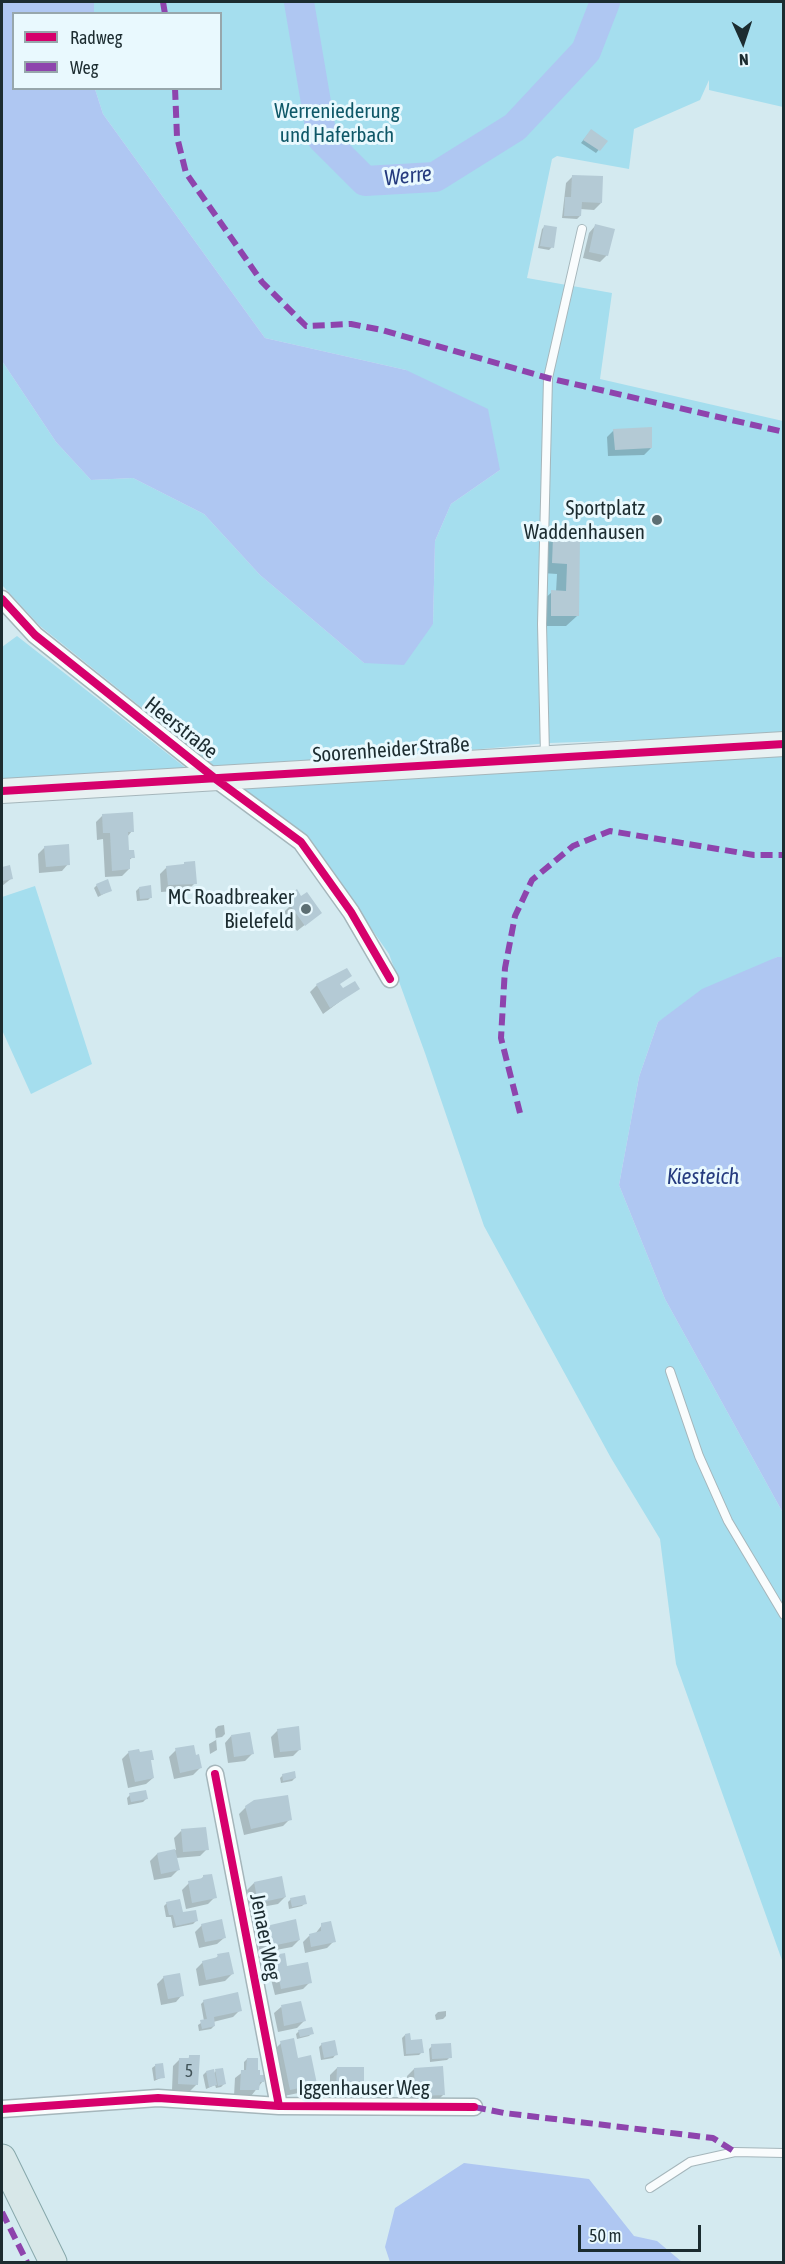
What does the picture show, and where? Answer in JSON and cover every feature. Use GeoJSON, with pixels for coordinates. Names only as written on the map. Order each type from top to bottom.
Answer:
{"type":"FeatureCollection","features":[{"type":"Feature","properties":{"kind":"main road","name":"Soorenheider Straße"},"geometry":{"type":"LineString","coordinates":[[2,791],[217,780],[783,744]]}},
{"type":"Feature","properties":{"kind":"main road"},"geometry":{"type":"LineString","coordinates":[[2,2158],[53,2262]]}},
{"type":"Feature","properties":{"kind":"street","name":"Heerstraße"},"geometry":{"type":"LineString","coordinates":[[2,599],[35,635],[217,780],[301,842],[351,912],[390,979]]}},
{"type":"Feature","properties":{"kind":"street","name":"Jenaer Weg"},"geometry":{"type":"LineString","coordinates":[[215,1774],[279,2106]]}},
{"type":"Feature","properties":{"kind":"street","name":"Iggenhauser Weg"},"geometry":{"type":"LineString","coordinates":[[2,2109],[158,2098],[279,2106],[474,2107]]}},
{"type":"Feature","properties":{"kind":"lane"},"geometry":{"type":"LineString","coordinates":[[545,758],[542,624],[548,378],[582,229]]}},
{"type":"Feature","properties":{"kind":"lane"},"geometry":{"type":"LineString","coordinates":[[670,1371],[699,1456],[728,1521],[783,1615]]}},
{"type":"Feature","properties":{"kind":"lane"},"geometry":{"type":"LineString","coordinates":[[650,2188],[690,2162],[735,2152],[783,2153]]}},
{"type":"Feature","properties":{"kind":"green space","name":"Werreniederung und Haferbach"},"geometry":{"type":"Polygon","coordinates":[[[94,2],[783,2],[783,107],[709,90],[709,80],[700,100],[634,129],[629,169],[557,156],[552,159],[527,278],[612,293],[600,379],[783,421],[783,735],[549,743],[222,772],[40,626],[2,585],[2,361],[56,442],[91,480],[133,478],[204,514],[260,575],[364,663],[433,624],[435,541],[451,504],[500,470],[406,370],[265,338],[103,114],[95,90],[222,90],[222,12],[94,12],[94,2]]]}},
{"type":"Feature","properties":{"kind":"green space"},"geometry":{"type":"Polygon","coordinates":[[[17,636],[191,772],[2,781],[2,647],[17,636]]]}},
{"type":"Feature","properties":{"kind":"green space"},"geometry":{"type":"Polygon","coordinates":[[[783,754],[783,957],[777,957],[658,1022],[639,1077],[619,1185],[665,1299],[783,1513],[783,1963],[676,1664],[660,1539],[611,1458],[484,1226],[389,954],[312,844],[238,787],[783,754]]]}},
{"type":"Feature","properties":{"kind":"green space"},"geometry":{"type":"Polygon","coordinates":[[[35,886],[92,1064],[31,1094],[2,1030],[2,897],[35,886]]]}},
{"type":"Feature","properties":{"kind":"water"},"geometry":{"type":"Polygon","coordinates":[[[2,2],[94,2],[94,12],[12,12],[12,90],[95,90],[103,114],[265,338],[406,370],[488,409],[500,470],[451,504],[435,541],[433,624],[404,665],[364,663],[260,575],[204,514],[133,478],[91,480],[56,442],[2,361],[2,2]]]}},
{"type":"Feature","properties":{"kind":"water","name":"Kiesteich"},"geometry":{"type":"Polygon","coordinates":[[[777,957],[783,957],[783,1513],[665,1299],[619,1185],[639,1077],[658,1022],[702,989],[777,957]]]}},
{"type":"Feature","properties":{"kind":"water"},"geometry":{"type":"Polygon","coordinates":[[[464,2163],[589,2179],[634,2236],[657,2241],[682,2262],[390,2262],[385,2247],[395,2208],[464,2163]]]}},
{"type":"Feature","properties":{"kind":"building"},"geometry":{"type":"Polygon","coordinates":[[[591,129],[608,141],[600,151],[583,140],[591,129]]]}},
{"type":"Feature","properties":{"kind":"building"},"geometry":{"type":"Polygon","coordinates":[[[572,175],[603,176],[602,203],[582,202],[581,216],[564,216],[565,197],[571,197],[572,175]]]}},
{"type":"Feature","properties":{"kind":"building"},"geometry":{"type":"Polygon","coordinates":[[[595,224],[615,229],[608,256],[589,252],[595,224]]]}},
{"type":"Feature","properties":{"kind":"building"},"geometry":{"type":"Polygon","coordinates":[[[544,225],[557,227],[554,248],[540,246],[544,225]]]}},
{"type":"Feature","properties":{"kind":"building"},"geometry":{"type":"Polygon","coordinates":[[[652,427],[652,448],[615,450],[613,429],[652,427]]]}},
{"type":"Feature","properties":{"kind":"building"},"geometry":{"type":"Polygon","coordinates":[[[553,537],[580,537],[579,616],[551,616],[551,590],[566,591],[567,564],[552,563],[553,537]]]}},
{"type":"Feature","properties":{"kind":"building"},"geometry":{"type":"Polygon","coordinates":[[[133,812],[134,832],[128,832],[129,850],[134,850],[135,858],[130,858],[130,869],[112,871],[110,833],[103,833],[102,814],[133,812]]]}},
{"type":"Feature","properties":{"kind":"building"},"geometry":{"type":"Polygon","coordinates":[[[69,844],[70,865],[46,867],[44,846],[69,844]]]}},
{"type":"Feature","properties":{"kind":"building"},"geometry":{"type":"Polygon","coordinates":[[[195,861],[197,884],[168,885],[166,866],[195,861]]]}},
{"type":"Feature","properties":{"kind":"building"},"geometry":{"type":"Polygon","coordinates":[[[10,865],[13,879],[2,881],[2,867],[10,865]]]}},
{"type":"Feature","properties":{"kind":"building"},"geometry":{"type":"Polygon","coordinates":[[[108,879],[112,891],[101,895],[96,884],[108,879]]]}},
{"type":"Feature","properties":{"kind":"building"},"geometry":{"type":"Polygon","coordinates":[[[151,885],[152,898],[140,899],[139,887],[151,885]]]}},
{"type":"Feature","properties":{"kind":"building","name":"MC Roadbreaker Bielefeld"},"geometry":{"type":"Polygon","coordinates":[[[297,889],[301,896],[307,892],[322,913],[305,926],[285,898],[297,889]]]}},
{"type":"Feature","properties":{"kind":"building"},"geometry":{"type":"Polygon","coordinates":[[[347,968],[352,976],[340,984],[343,988],[355,981],[360,989],[330,1008],[316,984],[347,968]]]}},
{"type":"Feature","properties":{"kind":"building"},"geometry":{"type":"Polygon","coordinates":[[[299,1726],[301,1750],[280,1752],[277,1729],[299,1726]]]}},
{"type":"Feature","properties":{"kind":"building"},"geometry":{"type":"Polygon","coordinates":[[[250,1732],[254,1754],[234,1757],[231,1735],[250,1732]]]}},
{"type":"Feature","properties":{"kind":"building"},"geometry":{"type":"Polygon","coordinates":[[[194,1745],[202,1768],[180,1773],[175,1748],[194,1745]]]}},
{"type":"Feature","properties":{"kind":"building"},"geometry":{"type":"Polygon","coordinates":[[[139,1749],[140,1752],[152,1750],[154,1778],[135,1782],[128,1751],[139,1749]]]}},
{"type":"Feature","properties":{"kind":"building"},"geometry":{"type":"Polygon","coordinates":[[[295,1771],[296,1778],[283,1781],[282,1774],[295,1771]]]}},
{"type":"Feature","properties":{"kind":"building"},"geometry":{"type":"Polygon","coordinates":[[[146,1790],[148,1799],[131,1802],[129,1793],[146,1790]]]}},
{"type":"Feature","properties":{"kind":"building"},"geometry":{"type":"Polygon","coordinates":[[[288,1795],[292,1820],[251,1829],[245,1806],[254,1800],[288,1795]]]}},
{"type":"Feature","properties":{"kind":"building"},"geometry":{"type":"Polygon","coordinates":[[[206,1827],[209,1850],[183,1852],[181,1829],[206,1827]]]}},
{"type":"Feature","properties":{"kind":"building"},"geometry":{"type":"Polygon","coordinates":[[[175,1849],[180,1870],[161,1874],[157,1853],[175,1849]]]}},
{"type":"Feature","properties":{"kind":"building"},"geometry":{"type":"Polygon","coordinates":[[[212,1874],[217,1898],[192,1903],[188,1881],[212,1874]]]}},
{"type":"Feature","properties":{"kind":"building"},"geometry":{"type":"Polygon","coordinates":[[[282,1876],[286,1897],[258,1903],[254,1882],[282,1876]]]}},
{"type":"Feature","properties":{"kind":"building"},"geometry":{"type":"Polygon","coordinates":[[[305,1895],[307,1904],[292,1907],[290,1898],[305,1895]]]}},
{"type":"Feature","properties":{"kind":"building"},"geometry":{"type":"Polygon","coordinates":[[[180,1899],[183,1912],[196,1910],[198,1921],[176,1926],[173,1915],[169,1915],[166,1902],[180,1899]]]}},
{"type":"Feature","properties":{"kind":"building"},"geometry":{"type":"Polygon","coordinates":[[[222,1919],[226,1938],[205,1942],[201,1924],[222,1919]]]}},
{"type":"Feature","properties":{"kind":"building"},"geometry":{"type":"Polygon","coordinates":[[[296,1919],[300,1940],[267,1947],[262,1927],[296,1919]]]}},
{"type":"Feature","properties":{"kind":"building"},"geometry":{"type":"Polygon","coordinates":[[[331,1921],[336,1942],[311,1947],[309,1934],[321,1931],[321,1923],[331,1921]]]}},
{"type":"Feature","properties":{"kind":"building"},"geometry":{"type":"Polygon","coordinates":[[[229,1952],[234,1974],[206,1980],[202,1961],[218,1957],[217,1954],[229,1952]]]}},
{"type":"Feature","properties":{"kind":"building"},"geometry":{"type":"Polygon","coordinates":[[[285,1953],[287,1966],[308,1962],[312,1983],[281,1989],[277,1969],[272,1970],[269,1956],[285,1953]]]}},
{"type":"Feature","properties":{"kind":"building"},"geometry":{"type":"Polygon","coordinates":[[[180,1973],[184,1996],[168,1999],[163,1976],[180,1973]]]}},
{"type":"Feature","properties":{"kind":"building"},"geometry":{"type":"Polygon","coordinates":[[[238,1992],[242,2011],[214,2017],[215,2026],[202,2029],[200,2020],[207,2019],[203,2000],[238,1992]]]}},
{"type":"Feature","properties":{"kind":"building"},"geometry":{"type":"Polygon","coordinates":[[[301,2001],[306,2021],[284,2026],[281,2005],[301,2001]]]}},
{"type":"Feature","properties":{"kind":"building"},"geometry":{"type":"Polygon","coordinates":[[[312,2027],[314,2034],[300,2037],[298,2030],[312,2027]]]}},
{"type":"Feature","properties":{"kind":"building"},"geometry":{"type":"Polygon","coordinates":[[[410,2033],[411,2040],[422,2039],[424,2053],[406,2054],[405,2034],[410,2033]]]}},
{"type":"Feature","properties":{"kind":"building"},"geometry":{"type":"Polygon","coordinates":[[[294,2038],[298,2058],[311,2055],[317,2084],[290,2090],[280,2041],[294,2038]]]}},
{"type":"Feature","properties":{"kind":"building"},"geometry":{"type":"Polygon","coordinates":[[[335,2040],[338,2055],[324,2058],[321,2043],[335,2040]]]}},
{"type":"Feature","properties":{"kind":"building"},"geometry":{"type":"Polygon","coordinates":[[[451,2043],[452,2058],[432,2059],[431,2044],[451,2043]]]}},
{"type":"Feature","properties":{"kind":"building"},"geometry":{"type":"Polygon","coordinates":[[[189,2055],[200,2055],[198,2085],[178,2084],[179,2058],[189,2058],[189,2055]]]}},
{"type":"Feature","properties":{"kind":"building"},"geometry":{"type":"Polygon","coordinates":[[[247,2058],[258,2058],[260,2075],[265,2075],[264,2082],[260,2082],[259,2090],[240,2090],[241,2070],[246,2070],[247,2058]]]}},
{"type":"Feature","properties":{"kind":"building"},"geometry":{"type":"Polygon","coordinates":[[[163,2063],[165,2078],[156,2079],[155,2064],[163,2063]]]}},
{"type":"Feature","properties":{"kind":"building"},"geometry":{"type":"Polygon","coordinates":[[[443,2066],[445,2095],[415,2096],[414,2068],[443,2066]]]}},
{"type":"Feature","properties":{"kind":"building"},"geometry":{"type":"Polygon","coordinates":[[[337,2067],[364,2067],[364,2092],[336,2092],[337,2067]]]}},
{"type":"Feature","properties":{"kind":"building"},"geometry":{"type":"Polygon","coordinates":[[[223,2068],[226,2084],[218,2086],[215,2069],[223,2068]]]}},
{"type":"Feature","properties":{"kind":"building"},"geometry":{"type":"Polygon","coordinates":[[[214,2069],[217,2085],[209,2087],[206,2071],[214,2069]]]}},
{"type":"Feature","properties":{"kind":"waterway","name":"Werre"},"geometry":{"type":"LineString","coordinates":[[299,2],[322,138],[365,181],[435,177],[515,127],[586,51],[605,2]]}},
{"type":"Feature","properties":{"kind":"marked path"},"geometry":{"type":"LineString","coordinates":[[163,2],[165,12]]}},
{"type":"Feature","properties":{"kind":"marked path"},"geometry":{"type":"LineString","coordinates":[[175,90],[177,137],[186,173],[262,282],[306,326],[351,324],[382,330],[548,378],[784,432]]}},
{"type":"Feature","properties":{"kind":"marked path"},"geometry":{"type":"LineString","coordinates":[[520,1113],[501,1038],[505,968],[515,916],[532,880],[573,846],[610,831],[754,855],[784,855]]}},
{"type":"Feature","properties":{"kind":"marked path"},"geometry":{"type":"LineString","coordinates":[[474,2107],[504,2113],[713,2138],[735,2152]]}},
{"type":"Feature","properties":{"kind":"marked path"},"geometry":{"type":"LineString","coordinates":[[2,2212],[27,2262]]}},
{"type":"Feature","properties":{"kind":"cycle path"},"geometry":{"type":"LineString","coordinates":[[2,599],[35,635],[217,780],[301,842],[351,912],[390,979]]}},
{"type":"Feature","properties":{"kind":"cycle path"},"geometry":{"type":"LineString","coordinates":[[2,791],[784,744]]}},
{"type":"Feature","properties":{"kind":"cycle path"},"geometry":{"type":"LineString","coordinates":[[215,1774],[279,2106]]}},
{"type":"Feature","properties":{"kind":"cycle path"},"geometry":{"type":"LineString","coordinates":[[2,2109],[158,2098],[279,2106],[474,2107]]}},
{"type":"Feature","properties":{"kind":"place","name":"Sportplatz Waddenhausen"},"geometry":{"type":"Point","coordinates":[657,520]}},
{"type":"Feature","properties":{"kind":"place","name":"MC Roadbreaker Bielefeld"},"geometry":{"type":"Point","coordinates":[306,909]}}]}
